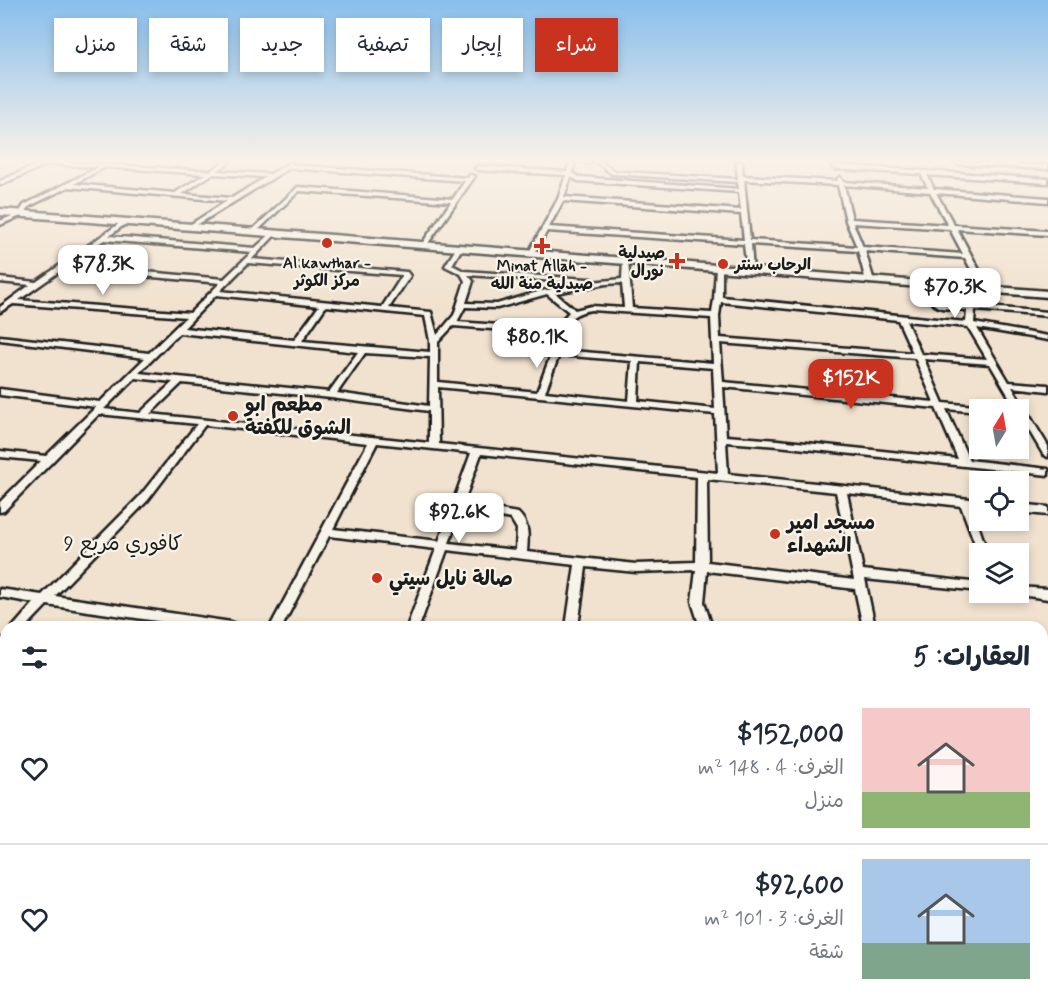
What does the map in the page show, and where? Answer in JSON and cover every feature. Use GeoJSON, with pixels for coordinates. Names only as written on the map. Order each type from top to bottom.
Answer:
{"type":"FeatureCollection","features":[{"type":"Feature","properties":{"kind":"street"},"geometry":{"type":"LineString","coordinates":[[0,223],[21,214],[24,209]]}},
{"type":"Feature","properties":{"kind":"street"},"geometry":{"type":"LineString","coordinates":[[190,227],[219,209]]}},
{"type":"Feature","properties":{"kind":"street"},"geometry":{"type":"LineString","coordinates":[[253,232],[277,209]]}},
{"type":"Feature","properties":{"kind":"street"},"geometry":{"type":"LineString","coordinates":[[424,245],[449,209]]}},
{"type":"Feature","properties":{"kind":"street"},"geometry":{"type":"LineString","coordinates":[[531,254],[555,209]]}},
{"type":"Feature","properties":{"kind":"street"},"geometry":{"type":"LineString","coordinates":[[701,209],[745,212]]}},
{"type":"Feature","properties":{"kind":"street"},"geometry":{"type":"LineString","coordinates":[[745,209],[750,271]]}},
{"type":"Feature","properties":{"kind":"street"},"geometry":{"type":"LineString","coordinates":[[846,209],[870,281]]}},
{"type":"Feature","properties":{"kind":"street"},"geometry":{"type":"LineString","coordinates":[[941,209],[986,290]]}},
{"type":"Feature","properties":{"kind":"street"},"geometry":{"type":"LineString","coordinates":[[0,212],[1048,294]]}},
{"type":"Feature","properties":{"kind":"street"},"geometry":{"type":"LineString","coordinates":[[849,221],[1048,233]]}},
{"type":"Feature","properties":{"kind":"street"},"geometry":{"type":"LineString","coordinates":[[0,310],[125,222]]}},
{"type":"Feature","properties":{"kind":"street"},"geometry":{"type":"LineString","coordinates":[[544,229],[967,256]]}},
{"type":"Feature","properties":{"kind":"street"},"geometry":{"type":"LineString","coordinates":[[0,508],[274,233]]}},
{"type":"Feature","properties":{"kind":"street"},"geometry":{"type":"LineString","coordinates":[[103,238],[257,250]]}},
{"type":"Feature","properties":{"kind":"street"},"geometry":{"type":"LineString","coordinates":[[459,248],[448,266],[463,273],[606,282],[625,281]]}},
{"type":"Feature","properties":{"kind":"street"},"geometry":{"type":"LineString","coordinates":[[246,261],[405,273],[406,276],[385,309]]}},
{"type":"Feature","properties":{"kind":"street"},"geometry":{"type":"LineString","coordinates":[[626,261],[625,281],[628,309]]}},
{"type":"Feature","properties":{"kind":"street"},"geometry":{"type":"LineString","coordinates":[[62,267],[226,281]]}},
{"type":"Feature","properties":{"kind":"street"},"geometry":{"type":"LineString","coordinates":[[719,268],[715,316],[723,477]]}},
{"type":"Feature","properties":{"kind":"street"},"geometry":{"type":"LineString","coordinates":[[434,341],[452,324],[463,305],[469,281],[463,273]]}},
{"type":"Feature","properties":{"kind":"street"},"geometry":{"type":"LineString","coordinates":[[0,280],[38,284]]}},
{"type":"Feature","properties":{"kind":"street"},"geometry":{"type":"LineString","coordinates":[[463,305],[496,306],[549,292],[606,282]]}},
{"type":"Feature","properties":{"kind":"street"},"geometry":{"type":"LineString","coordinates":[[926,285],[935,303],[1048,314]]}},
{"type":"Feature","properties":{"kind":"street"},"geometry":{"type":"LineString","coordinates":[[986,290],[979,295],[968,318],[1014,399]]}},
{"type":"Feature","properties":{"kind":"street"},"geometry":{"type":"LineString","coordinates":[[549,292],[573,312]]}},
{"type":"Feature","properties":{"kind":"street"},"geometry":{"type":"LineString","coordinates":[[215,293],[428,314],[434,341],[432,384],[434,446]]}},
{"type":"Feature","properties":{"kind":"street"},"geometry":{"type":"LineString","coordinates":[[718,298],[971,325],[1048,338]]}},
{"type":"Feature","properties":{"kind":"street"},"geometry":{"type":"LineString","coordinates":[[11,302],[192,315]]}},
{"type":"Feature","properties":{"kind":"street"},"geometry":{"type":"LineString","coordinates":[[297,342],[324,304]]}},
{"type":"Feature","properties":{"kind":"street"},"geometry":{"type":"LineString","coordinates":[[540,395],[556,351],[562,322],[573,312],[591,308],[628,309],[715,316]]}},
{"type":"Feature","properties":{"kind":"street"},"geometry":{"type":"LineString","coordinates":[[901,317],[965,463]]}},
{"type":"Feature","properties":{"kind":"street"},"geometry":{"type":"LineString","coordinates":[[452,324],[558,333]]}},
{"type":"Feature","properties":{"kind":"street"},"geometry":{"type":"LineString","coordinates":[[178,330],[363,350],[433,355]]}},
{"type":"Feature","properties":{"kind":"street"},"geometry":{"type":"LineString","coordinates":[[0,338],[152,356]]}},
{"type":"Feature","properties":{"kind":"street"},"geometry":{"type":"LineString","coordinates":[[717,340],[993,363]]}},
{"type":"Feature","properties":{"kind":"street"},"geometry":{"type":"LineString","coordinates":[[331,395],[363,350]]}},
{"type":"Feature","properties":{"kind":"street"},"geometry":{"type":"LineString","coordinates":[[556,351],[718,366]]}},
{"type":"Feature","properties":{"kind":"street"},"geometry":{"type":"LineString","coordinates":[[633,404],[636,358]]}},
{"type":"Feature","properties":{"kind":"street"},"geometry":{"type":"LineString","coordinates":[[133,375],[331,395],[433,409]]}},
{"type":"Feature","properties":{"kind":"street"},"geometry":{"type":"LineString","coordinates":[[143,416],[180,380]]}},
{"type":"Feature","properties":{"kind":"street"},"geometry":{"type":"LineString","coordinates":[[432,384],[718,412]]}},
{"type":"Feature","properties":{"kind":"street"},"geometry":{"type":"LineString","coordinates":[[718,384],[969,408]]}},
{"type":"Feature","properties":{"kind":"street"},"geometry":{"type":"LineString","coordinates":[[1007,384],[1048,388]]}},
{"type":"Feature","properties":{"kind":"street"},"geometry":{"type":"LineString","coordinates":[[0,392],[143,416],[969,503]]}},
{"type":"Feature","properties":{"kind":"street"},"geometry":{"type":"LineString","coordinates":[[24,621],[142,500],[203,422]]}},
{"type":"Feature","properties":{"kind":"street"},"geometry":{"type":"LineString","coordinates":[[1029,425],[1048,454]]}},
{"type":"Feature","properties":{"kind":"street"},"geometry":{"type":"LineString","coordinates":[[1036,436],[1048,438]]}},
{"type":"Feature","properties":{"kind":"street"},"geometry":{"type":"LineString","coordinates":[[721,439],[1048,472]]}},
{"type":"Feature","properties":{"kind":"street"},"geometry":{"type":"LineString","coordinates":[[279,621],[374,440]]}},
{"type":"Feature","properties":{"kind":"street"},"geometry":{"type":"LineString","coordinates":[[415,621],[477,451]]}},
{"type":"Feature","properties":{"kind":"street"},"geometry":{"type":"LineString","coordinates":[[0,454],[49,459]]}},
{"type":"Feature","properties":{"kind":"street"},"geometry":{"type":"LineString","coordinates":[[702,474],[702,566],[696,596],[697,607],[703,621]]}},
{"type":"Feature","properties":{"kind":"street"},"geometry":{"type":"LineString","coordinates":[[841,489],[868,621]]}},
{"type":"Feature","properties":{"kind":"street"},"geometry":{"type":"LineString","coordinates":[[965,502],[980,543]]}},
{"type":"Feature","properties":{"kind":"street"},"geometry":{"type":"LineString","coordinates":[[457,506],[514,516],[520,520],[523,532],[521,555]]}},
{"type":"Feature","properties":{"kind":"street"},"geometry":{"type":"LineString","coordinates":[[1029,509],[1048,511]]}},
{"type":"Feature","properties":{"kind":"street"},"geometry":{"type":"LineString","coordinates":[[326,532],[636,568],[702,566],[969,586]]}},
{"type":"Feature","properties":{"kind":"street"},"geometry":{"type":"LineString","coordinates":[[573,621],[581,562]]}},
{"type":"Feature","properties":{"kind":"street"},"geometry":{"type":"LineString","coordinates":[[1029,592],[1048,594]]}},
{"type":"Feature","properties":{"kind":"street"},"geometry":{"type":"LineString","coordinates":[[0,593],[191,621]]}},
{"type":"Feature","properties":{"kind":"place","name":"Al kawthar - مركز الكوثر"},"geometry":{"type":"Point","coordinates":[327,243]}},
{"type":"Feature","properties":{"kind":"place","name":"Minat Allah - صيدلية منة الله"},"geometry":{"type":"Point","coordinates":[542,246]}},
{"type":"Feature","properties":{"kind":"place","name":"صيدلية نورال"},"geometry":{"type":"Point","coordinates":[677,261]}},
{"type":"Feature","properties":{"kind":"place","name":"الرحاب سنتر"},"geometry":{"type":"Point","coordinates":[723,264]}},
{"type":"Feature","properties":{"kind":"place","name":"مطعم ابو الشوق للكفتة"},"geometry":{"type":"Point","coordinates":[233,416]}},
{"type":"Feature","properties":{"kind":"place","name":"مسجد امير الشهداء"},"geometry":{"type":"Point","coordinates":[775,534]}},
{"type":"Feature","properties":{"kind":"place","name":"صالة نايل سيتي"},"geometry":{"type":"Point","coordinates":[377,578]}},
{"type":"Feature","properties":{"kind":"district","name":"كافوري مربع 9"},"geometry":{"type":"Point","coordinates":[123,543]}}]}
